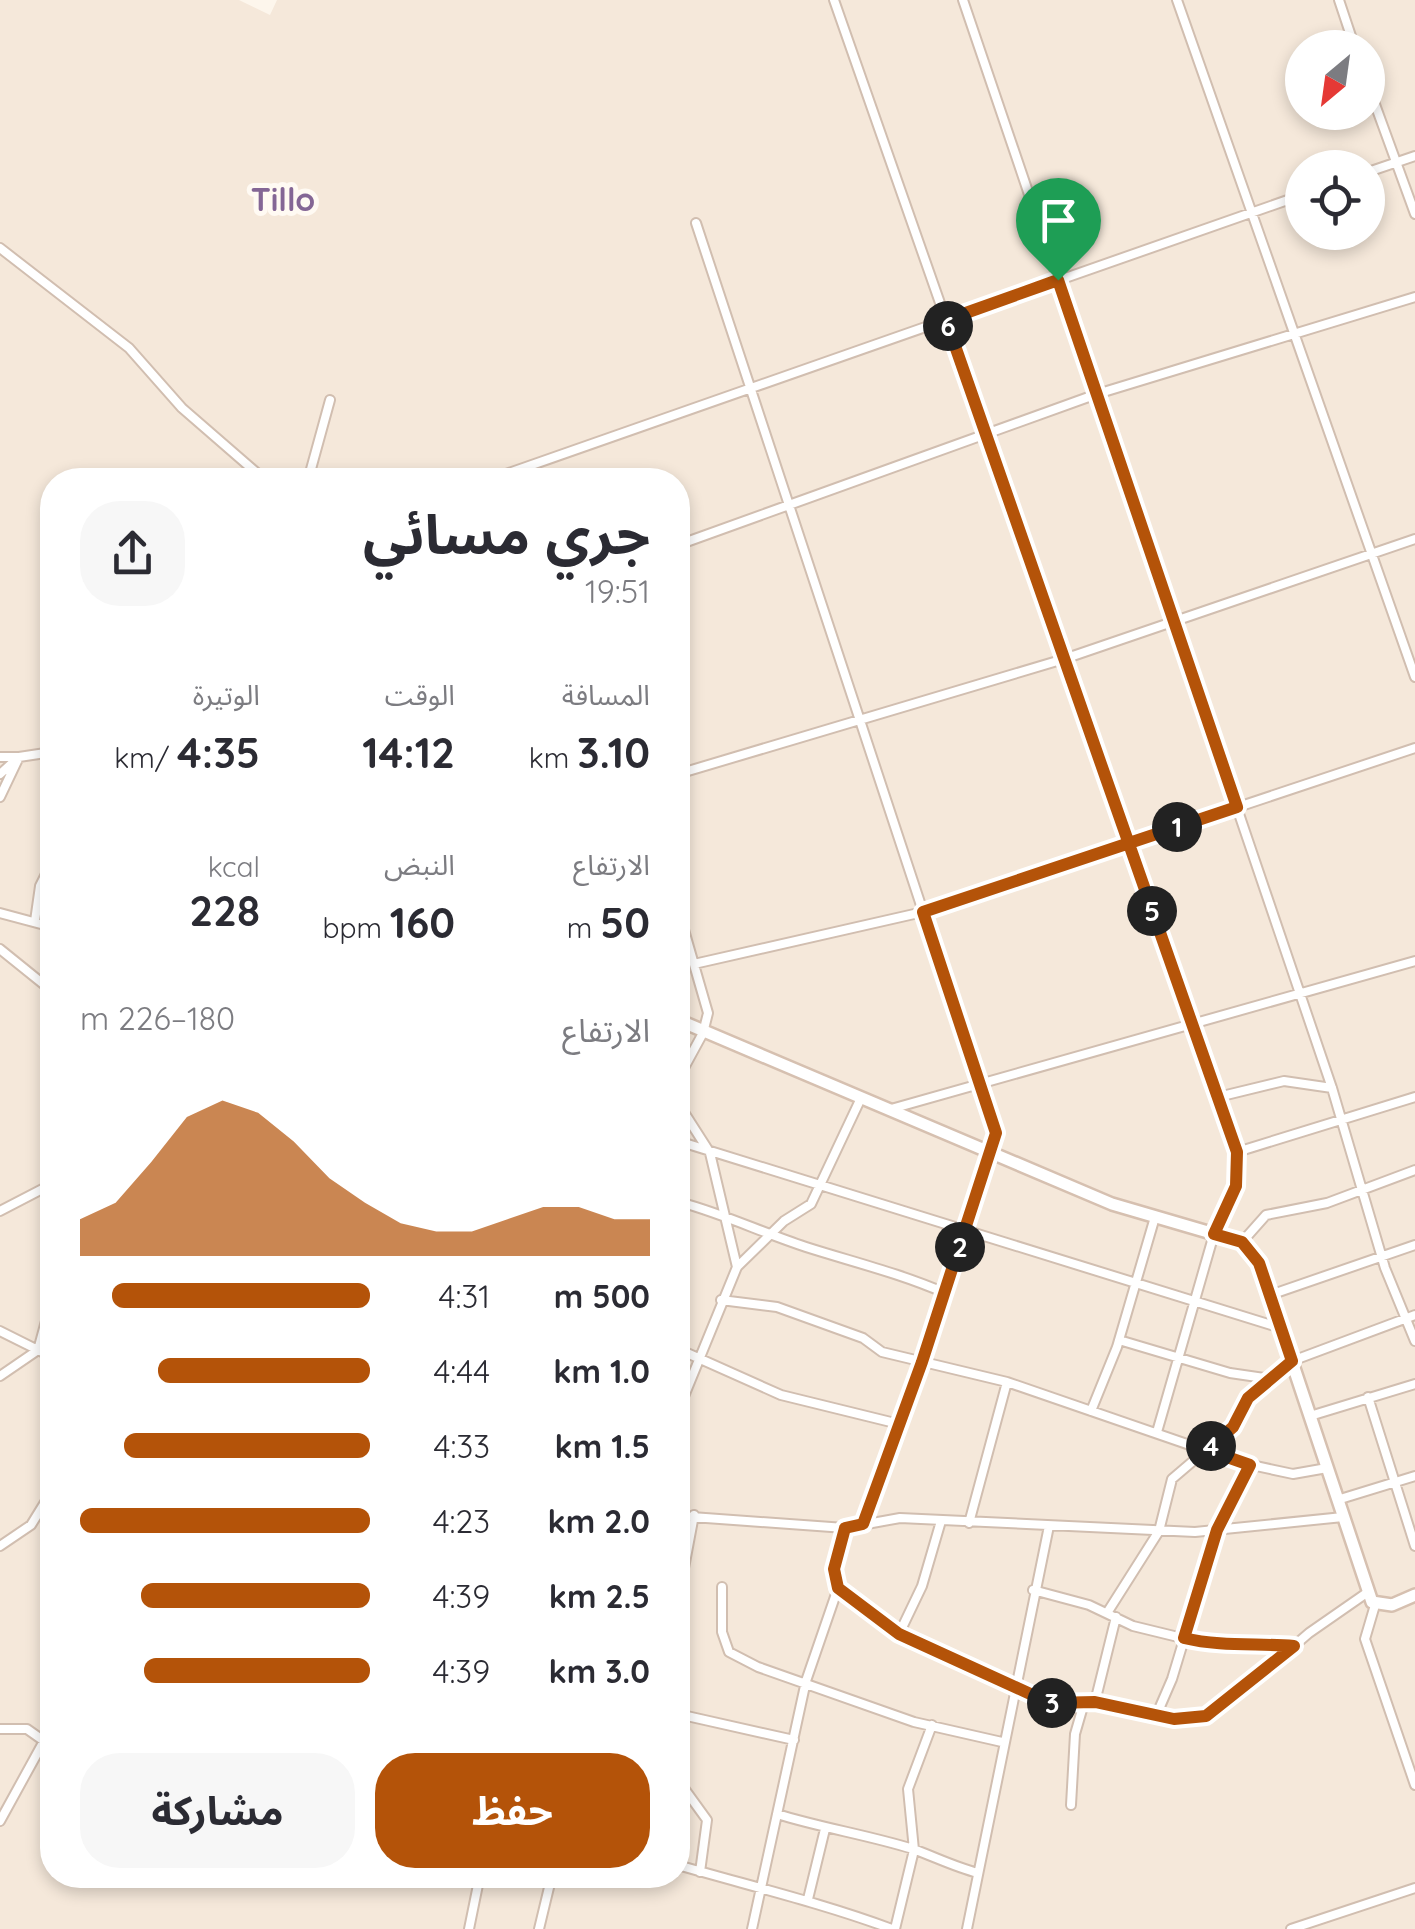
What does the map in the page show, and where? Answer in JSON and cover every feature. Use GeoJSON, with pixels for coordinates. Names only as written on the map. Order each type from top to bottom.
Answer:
{"type":"FeatureCollection","features":[{"type":"Feature","properties":{"kind":"street"},"geometry":{"type":"LineString","coordinates":[[834,0],[1237,1152],[1236,1186],[1214,1234],[1157,1432]]}},
{"type":"Feature","properties":{"kind":"street"},"geometry":{"type":"LineString","coordinates":[[964,0],[1332,1088],[1381,1255],[1410,1316],[1415,1341]]}},
{"type":"Feature","properties":{"kind":"street"},"geometry":{"type":"LineString","coordinates":[[1178,0],[1415,677]]}},
{"type":"Feature","properties":{"kind":"street"},"geometry":{"type":"LineString","coordinates":[[1339,0],[1349,30]]}},
{"type":"Feature","properties":{"kind":"street"},"geometry":{"type":"LineString","coordinates":[[1383,130],[1415,214]]}},
{"type":"Feature","properties":{"kind":"street"},"geometry":{"type":"LineString","coordinates":[[1385,165],[1415,156]]}},
{"type":"Feature","properties":{"kind":"street"},"geometry":{"type":"LineString","coordinates":[[524,468],[1285,200]]}},
{"type":"Feature","properties":{"kind":"street"},"geometry":{"type":"LineString","coordinates":[[696,223],[996,1133],[922,1362],[863,1524]]}},
{"type":"Feature","properties":{"kind":"street"},"geometry":{"type":"LineString","coordinates":[[0,248],[129,348],[182,408],[251,468]]}},
{"type":"Feature","properties":{"kind":"street"},"geometry":{"type":"LineString","coordinates":[[690,541],[1097,394],[1415,297]]}},
{"type":"Feature","properties":{"kind":"street"},"geometry":{"type":"LineString","coordinates":[[311,468],[330,400]]}},
{"type":"Feature","properties":{"kind":"street"},"geometry":{"type":"LineString","coordinates":[[690,770],[1064,659],[1415,539]]}},
{"type":"Feature","properties":{"kind":"street"},"geometry":{"type":"LineString","coordinates":[[694,964],[923,912],[1415,748]]}},
{"type":"Feature","properties":{"kind":"street"},"geometry":{"type":"LineString","coordinates":[[0,757],[40,754]]}},
{"type":"Feature","properties":{"kind":"street"},"geometry":{"type":"LineString","coordinates":[[0,774],[19,757]]}},
{"type":"Feature","properties":{"kind":"street"},"geometry":{"type":"LineString","coordinates":[[0,797],[19,757]]}},
{"type":"Feature","properties":{"kind":"street"},"geometry":{"type":"LineString","coordinates":[[35,920],[40,886]]}},
{"type":"Feature","properties":{"kind":"street"},"geometry":{"type":"LineString","coordinates":[[0,914],[40,922]]}},
{"type":"Feature","properties":{"kind":"street"},"geometry":{"type":"LineString","coordinates":[[0,948],[40,981]]}},
{"type":"Feature","properties":{"kind":"street"},"geometry":{"type":"LineString","coordinates":[[690,950],[708,1014],[690,1056]]}},
{"type":"Feature","properties":{"kind":"street"},"geometry":{"type":"LineString","coordinates":[[891,1109],[1415,961]]}},
{"type":"Feature","properties":{"kind":"street"},"geometry":{"type":"LineString","coordinates":[[690,1026],[992,1154],[1155,1217],[1242,1242],[1259,1263],[1375,1605]]}},
{"type":"Feature","properties":{"kind":"street"},"geometry":{"type":"LineString","coordinates":[[1218,1097],[1284,1081],[1332,1088]]}},
{"type":"Feature","properties":{"kind":"street"},"geometry":{"type":"LineString","coordinates":[[1237,1152],[1342,1123],[1415,1097]]}},
{"type":"Feature","properties":{"kind":"street"},"geometry":{"type":"LineString","coordinates":[[690,1379],[737,1267],[771,1234],[811,1204],[823,1186],[860,1098]]}},
{"type":"Feature","properties":{"kind":"street"},"geometry":{"type":"LineString","coordinates":[[690,1122],[710,1153],[737,1267]]}},
{"type":"Feature","properties":{"kind":"street"},"geometry":{"type":"LineString","coordinates":[[690,1146],[1280,1328]]}},
{"type":"Feature","properties":{"kind":"street"},"geometry":{"type":"LineString","coordinates":[[1242,1242],[1266,1215],[1326,1203],[1415,1170]]}},
{"type":"Feature","properties":{"kind":"street"},"geometry":{"type":"LineString","coordinates":[[0,1211],[40,1190]]}},
{"type":"Feature","properties":{"kind":"street"},"geometry":{"type":"LineString","coordinates":[[690,1205],[903,1274],[945,1293]]}},
{"type":"Feature","properties":{"kind":"street"},"geometry":{"type":"LineString","coordinates":[[1090,1411],[1118,1340],[1155,1217]]}},
{"type":"Feature","properties":{"kind":"street"},"geometry":{"type":"LineString","coordinates":[[1270,1295],[1415,1245]]}},
{"type":"Feature","properties":{"kind":"street"},"geometry":{"type":"LineString","coordinates":[[721,1300],[777,1308],[862,1338],[882,1352],[1008,1382],[1250,1465],[1293,1474],[1327,1468]]}},
{"type":"Feature","properties":{"kind":"street"},"geometry":{"type":"LineString","coordinates":[[1095,1702],[1111,1616],[1159,1530],[1172,1478],[1233,1427],[1248,1398],[1292,1361],[1410,1316]]}},
{"type":"Feature","properties":{"kind":"street"},"geometry":{"type":"LineString","coordinates":[[0,1330],[38,1350]]}},
{"type":"Feature","properties":{"kind":"street"},"geometry":{"type":"LineString","coordinates":[[1118,1340],[1230,1373],[1271,1379]]}},
{"type":"Feature","properties":{"kind":"street"},"geometry":{"type":"LineString","coordinates":[[0,1376],[38,1350],[40,1343]]}},
{"type":"Feature","properties":{"kind":"street"},"geometry":{"type":"LineString","coordinates":[[690,1354],[781,1395],[899,1424]]}},
{"type":"Feature","properties":{"kind":"street"},"geometry":{"type":"LineString","coordinates":[[969,1523],[1008,1382]]}},
{"type":"Feature","properties":{"kind":"street"},"geometry":{"type":"LineString","coordinates":[[1310,1416],[1415,1384]]}},
{"type":"Feature","properties":{"kind":"street"},"geometry":{"type":"LineString","coordinates":[[1368,1397],[1415,1546]]}},
{"type":"Feature","properties":{"kind":"street"},"geometry":{"type":"LineString","coordinates":[[1156,1716],[1217,1530],[1250,1465]]}},
{"type":"Feature","properties":{"kind":"street"},"geometry":{"type":"LineString","coordinates":[[1337,1500],[1415,1476]]}},
{"type":"Feature","properties":{"kind":"street"},"geometry":{"type":"LineString","coordinates":[[0,1546],[31,1525],[40,1511]]}},
{"type":"Feature","properties":{"kind":"street"},"geometry":{"type":"LineString","coordinates":[[690,1515],[845,1528],[900,1518],[1159,1530],[1217,1530],[1343,1517]]}},
{"type":"Feature","properties":{"kind":"street"},"geometry":{"type":"LineString","coordinates":[[690,1536],[694,1515]]}},
{"type":"Feature","properties":{"kind":"street"},"geometry":{"type":"LineString","coordinates":[[899,1634],[922,1586],[941,1521]]}},
{"type":"Feature","properties":{"kind":"street"},"geometry":{"type":"LineString","coordinates":[[968,1929],[1002,1742],[1049,1526]]}},
{"type":"Feature","properties":{"kind":"street"},"geometry":{"type":"LineString","coordinates":[[752,1929],[806,1681],[838,1588],[834,1569],[845,1528]]}},
{"type":"Feature","properties":{"kind":"street"},"geometry":{"type":"LineString","coordinates":[[722,1587],[722,1632],[728,1652],[758,1667],[932,1725],[1002,1742]]}},
{"type":"Feature","properties":{"kind":"street"},"geometry":{"type":"LineString","coordinates":[[838,1588],[899,1634],[1050,1703],[1095,1702],[1156,1716],[1206,1716],[1368,1592]]}},
{"type":"Feature","properties":{"kind":"street"},"geometry":{"type":"LineString","coordinates":[[1034,1590],[1219,1647],[1250,1642],[1294,1646]]}},
{"type":"Feature","properties":{"kind":"street"},"geometry":{"type":"LineString","coordinates":[[1375,1605],[1392,1605],[1415,1596]]}},
{"type":"Feature","properties":{"kind":"street"},"geometry":{"type":"LineString","coordinates":[[1375,1605],[1366,1621],[1365,1639],[1415,1784]]}},
{"type":"Feature","properties":{"kind":"street"},"geometry":{"type":"LineString","coordinates":[[1072,1805],[1075,1734],[1084,1702]]}},
{"type":"Feature","properties":{"kind":"street"},"geometry":{"type":"LineString","coordinates":[[690,1717],[794,1740]]}},
{"type":"Feature","properties":{"kind":"street"},"geometry":{"type":"LineString","coordinates":[[690,1869],[808,1900],[844,1916],[894,1929],[914,1850],[908,1789],[932,1725]]}},
{"type":"Feature","properties":{"kind":"street"},"geometry":{"type":"LineString","coordinates":[[0,1730],[27,1729],[40,1735]]}},
{"type":"Feature","properties":{"kind":"street"},"geometry":{"type":"LineString","coordinates":[[0,1821],[40,1753]]}},
{"type":"Feature","properties":{"kind":"street"},"geometry":{"type":"LineString","coordinates":[[690,1797],[707,1820],[700,1872]]}},
{"type":"Feature","properties":{"kind":"street"},"geometry":{"type":"LineString","coordinates":[[777,1814],[825,1830],[914,1850],[978,1872]]}},
{"type":"Feature","properties":{"kind":"street"},"geometry":{"type":"LineString","coordinates":[[808,1900],[825,1830]]}},
{"type":"Feature","properties":{"kind":"street"},"geometry":{"type":"LineString","coordinates":[[469,1929],[477,1888]]}},
{"type":"Feature","properties":{"kind":"street"},"geometry":{"type":"LineString","coordinates":[[539,1929],[549,1888]]}},
{"type":"Feature","properties":{"kind":"street"},"geometry":{"type":"LineString","coordinates":[[1291,1929],[1415,1888]]}},
{"type":"Feature","properties":{"kind":"shaded area"},"geometry":{"type":"Polygon","coordinates":[[[0,0],[239,0],[270,15],[277,0],[1415,0],[1415,1929],[0,1929],[0,0]]]}},
{"type":"Feature","properties":{"kind":"district","name":"Tillo"},"geometry":{"type":"Point","coordinates":[283,200]}},
{"type":"Feature","properties":{"kind":"route"},"geometry":{"type":"LineString","coordinates":[[1058,280],[946,320],[986,434],[1129,843],[1237,1152],[1236,1186],[1214,1234],[1242,1242],[1259,1263],[1292,1361],[1248,1398],[1233,1427],[1207,1450],[1250,1465],[1217,1530],[1184,1638],[1219,1647],[1250,1642],[1294,1646],[1244,1690],[1206,1716],[1174,1719],[1126,1712],[1095,1702],[1050,1703],[899,1634],[838,1588],[834,1569],[845,1528],[863,1524],[922,1362],[996,1133],[923,912],[1026,877],[1129,843],[1237,807],[1058,280]]}}]}
